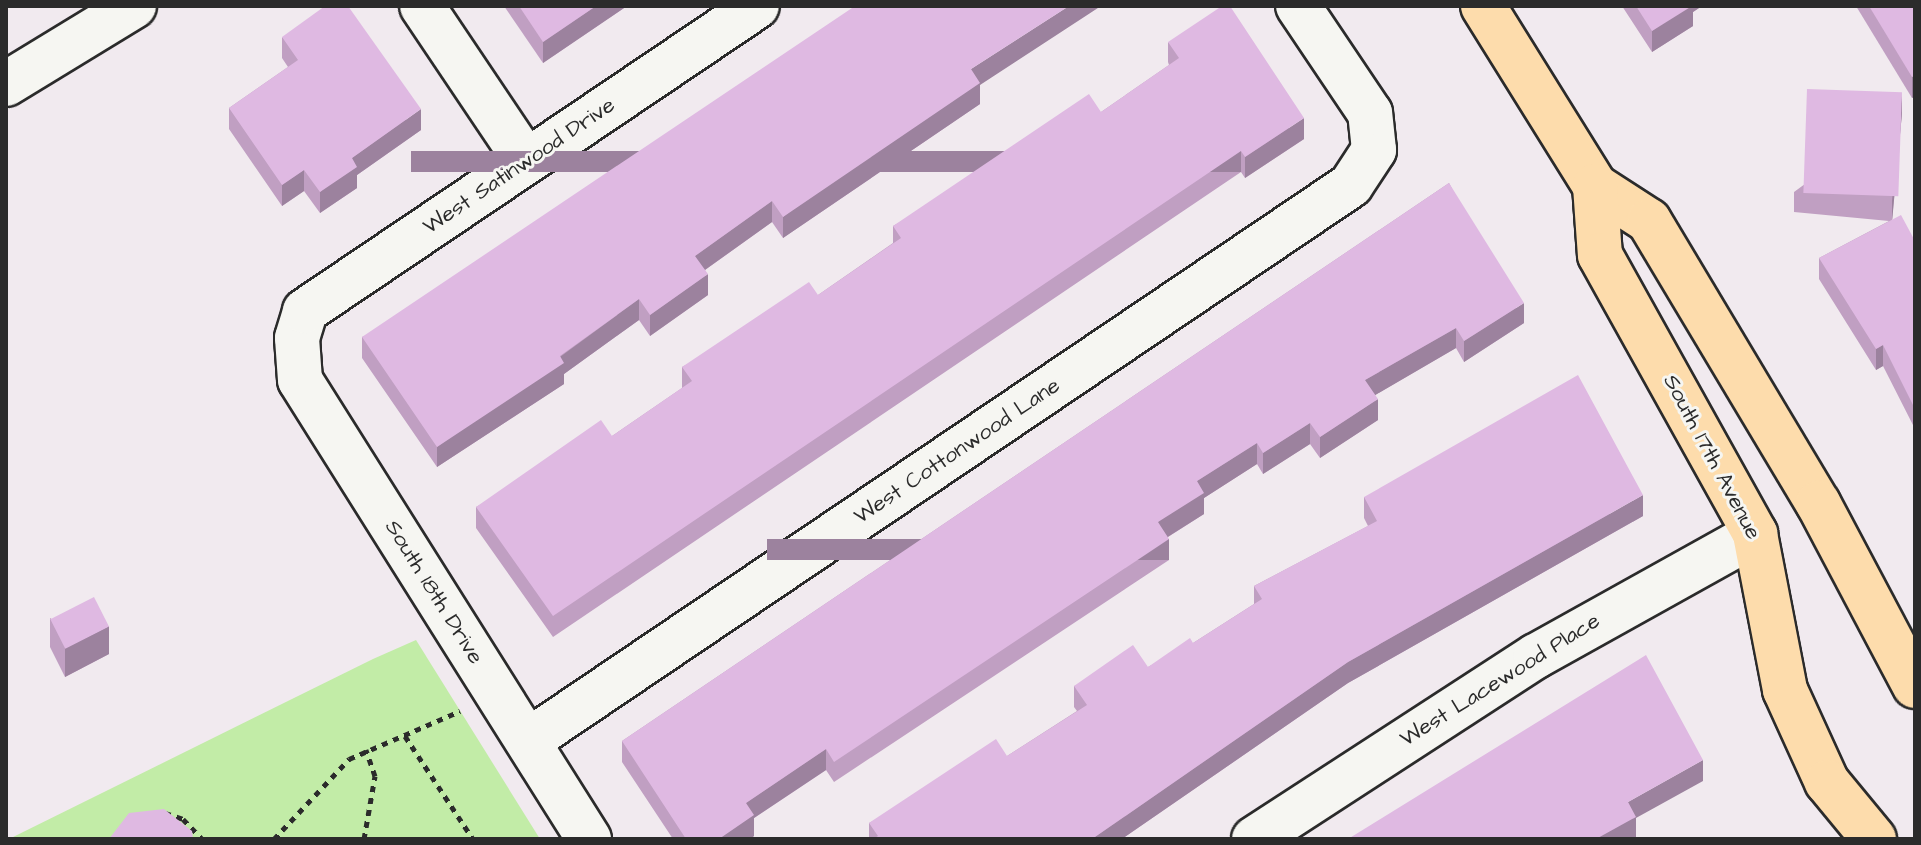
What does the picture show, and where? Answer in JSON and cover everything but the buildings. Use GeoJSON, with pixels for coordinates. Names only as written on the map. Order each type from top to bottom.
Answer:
{"type":"FeatureCollection","features":[{"type":"Feature","properties":{"kind":"main road","name":"South 17th Avenue"},"geometry":{"type":"LineString","coordinates":[[1483,6],[1595,186],[1649,221],[1818,503],[1915,686]]}},
{"type":"Feature","properties":{"kind":"main road","name":"South 17th Avenue"},"geometry":{"type":"LineString","coordinates":[[1595,186],[1600,255],[1755,534],[1785,690],[1827,782]]}},
{"type":"Feature","properties":{"kind":"main road"},"geometry":{"type":"LineString","coordinates":[[1827,782],[1837,839]]}},
{"type":"Feature","properties":{"kind":"main road"},"geometry":{"type":"LineString","coordinates":[[1827,782],[1874,839]]}},
{"type":"Feature","properties":{"kind":"street"},"geometry":{"type":"LineString","coordinates":[[6,84],[134,6]]}},
{"type":"Feature","properties":{"kind":"street"},"geometry":{"type":"LineString","coordinates":[[422,6],[526,161]]}},
{"type":"Feature","properties":{"kind":"street","name":"West Satinwood Drive"},"geometry":{"type":"LineString","coordinates":[[297,338],[305,311],[757,6]]}},
{"type":"Feature","properties":{"kind":"street","name":"West Cottonwood Lane"},"geometry":{"type":"LineString","coordinates":[[528,741],[1351,185],[1374,150],[1370,113],[1298,6]]}},
{"type":"Feature","properties":{"kind":"street","name":"South 18th Drive"},"geometry":{"type":"LineString","coordinates":[[297,338],[300,380],[589,839]]}},
{"type":"Feature","properties":{"kind":"street","name":"West Lacewood Place"},"geometry":{"type":"LineString","coordinates":[[1254,839],[1536,656],[1755,534]]}},
{"type":"Feature","properties":{"kind":"path"},"geometry":{"type":"LineString","coordinates":[[274,839],[331,775],[366,750],[405,736],[495,689]]}},
{"type":"Feature","properties":{"kind":"path"},"geometry":{"type":"LineString","coordinates":[[405,736],[473,839]]}},
{"type":"Feature","properties":{"kind":"path"},"geometry":{"type":"LineString","coordinates":[[364,839],[375,776],[366,750]]}},
{"type":"Feature","properties":{"kind":"path"},"geometry":{"type":"LineString","coordinates":[[152,813],[183,819],[202,839]]}},
{"type":"Feature","properties":{"kind":"green space"},"geometry":{"type":"Polygon","coordinates":[[[416,640],[540,839],[9,839],[373,659],[416,640]]]}}]}
